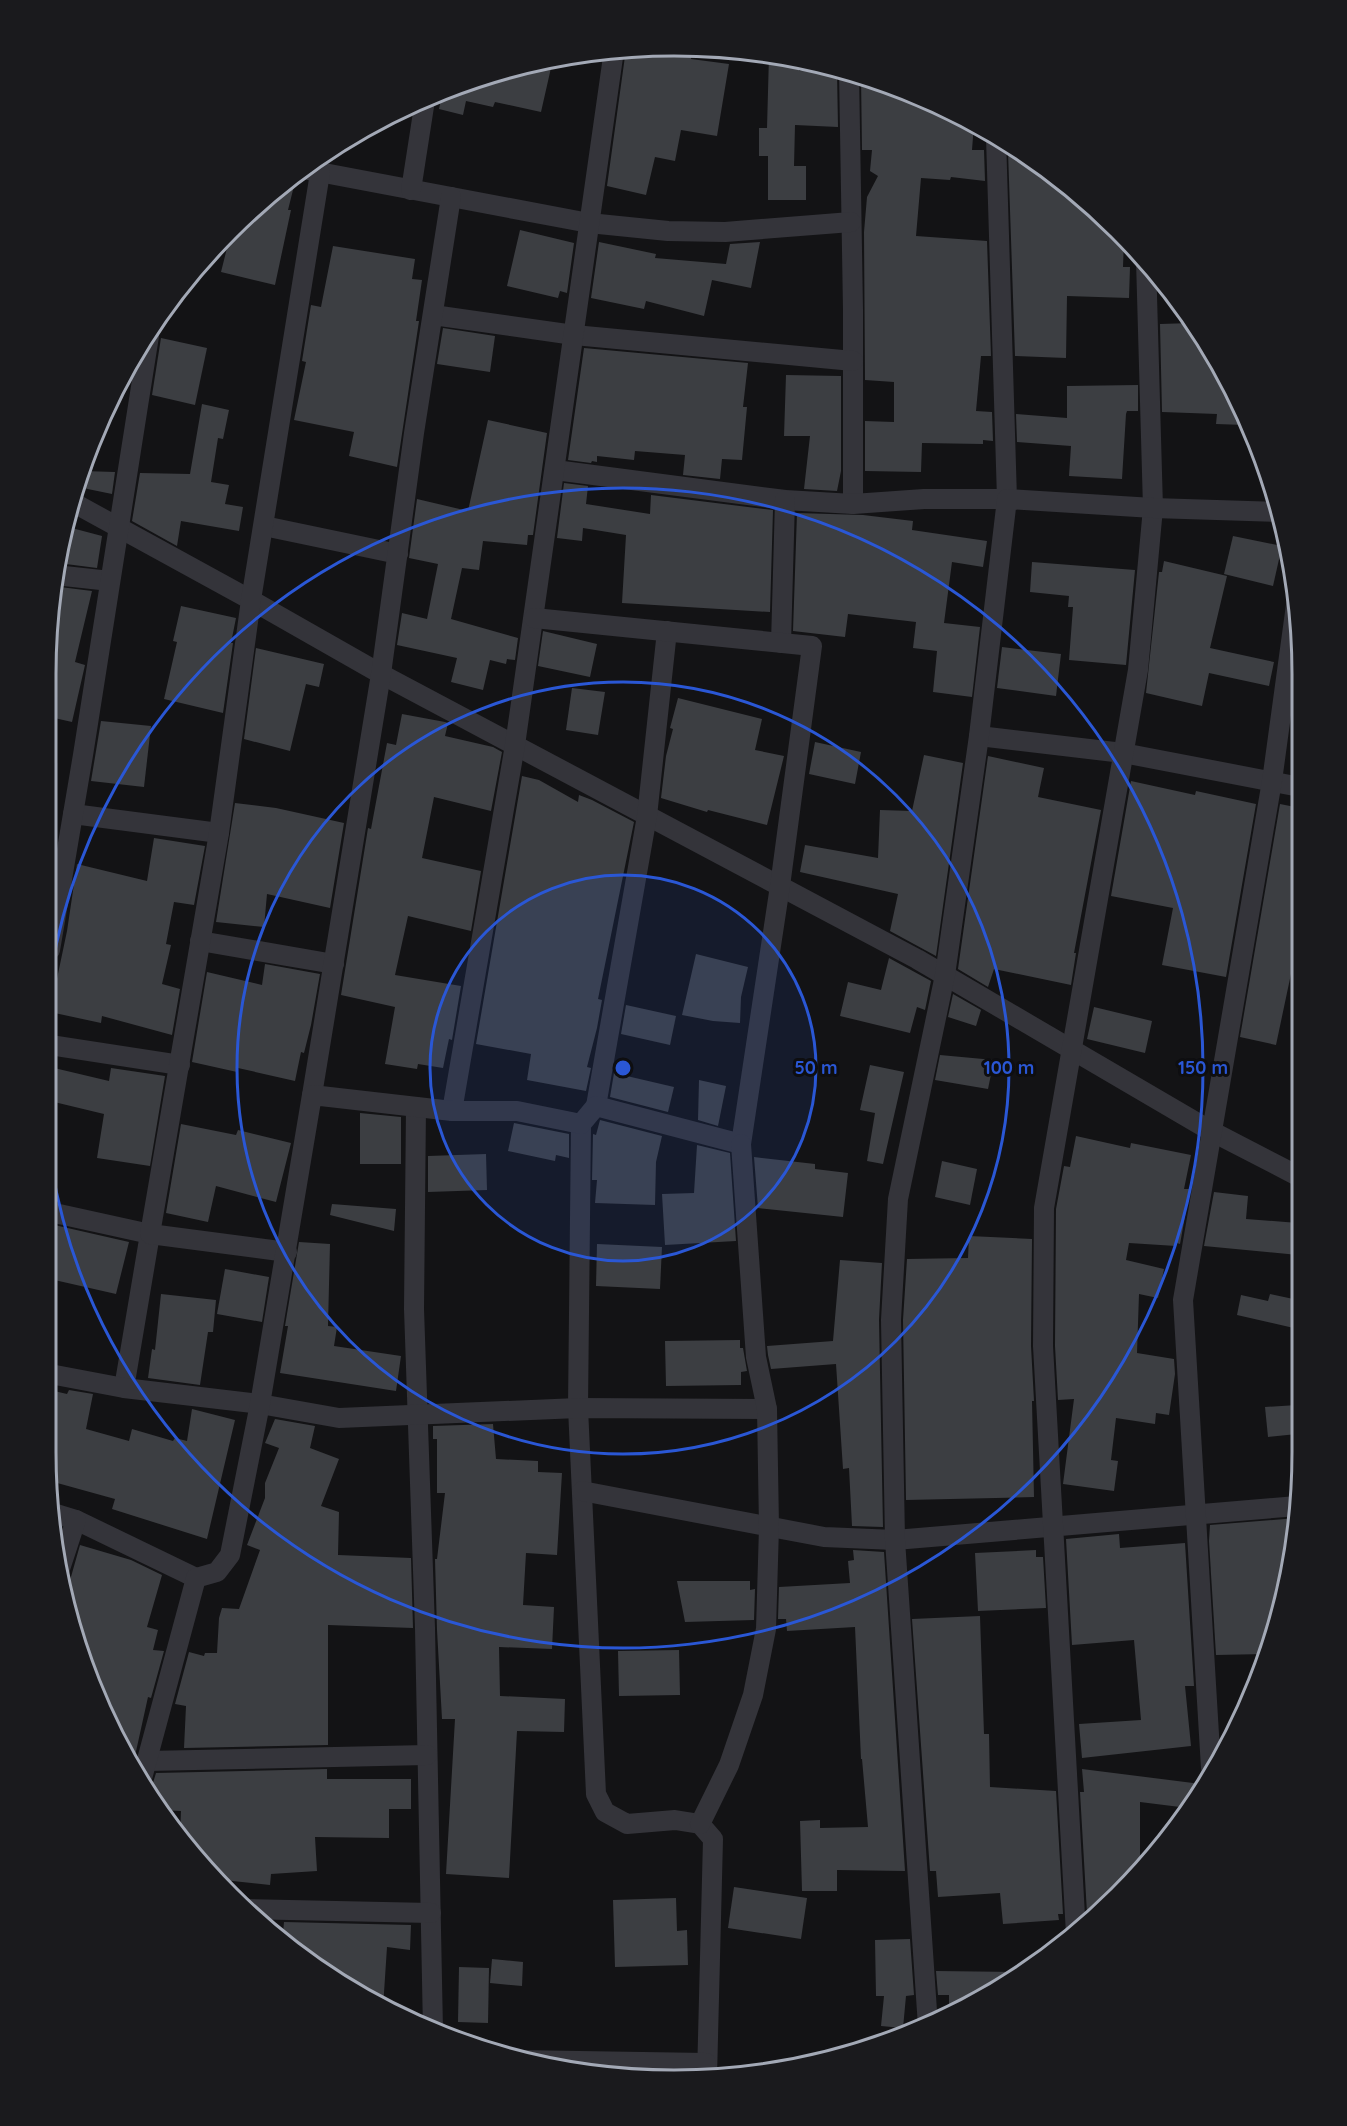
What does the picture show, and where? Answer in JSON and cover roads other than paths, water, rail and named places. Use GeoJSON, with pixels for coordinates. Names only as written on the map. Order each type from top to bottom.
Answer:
{"type":"FeatureCollection","features":[{"type":"Feature","properties":{"kind":"street"},"geometry":{"type":"LineString","coordinates":[[453,1111],[515,745],[613,59]]}},
{"type":"Feature","properties":{"kind":"street"},"geometry":{"type":"LineString","coordinates":[[849,82],[853,504]]}},
{"type":"Feature","properties":{"kind":"street"},"geometry":{"type":"LineString","coordinates":[[411,190],[424,109]]}},
{"type":"Feature","properties":{"kind":"street"},"geometry":{"type":"LineString","coordinates":[[927,2016],[895,1540],[891,1320],[898,1199],[945,975],[979,736],[1007,499],[996,147]]}},
{"type":"Feature","properties":{"kind":"street"},"geometry":{"type":"LineString","coordinates":[[314,171],[589,223],[668,231],[725,232],[851,222]]}},
{"type":"Feature","properties":{"kind":"street"},"geometry":{"type":"LineString","coordinates":[[124,1388],[219,833],[251,600],[264,526],[312,173]]}},
{"type":"Feature","properties":{"kind":"street"},"geometry":{"type":"LineString","coordinates":[[59,1515],[76,1520],[196,1578],[218,1572],[230,1555],[260,1404],[334,964],[381,674],[414,433],[451,197]]}},
{"type":"Feature","properties":{"kind":"street"},"geometry":{"type":"LineString","coordinates":[[1075,1922],[1043,1347],[1044,1208],[1138,670],[1153,508],[1146,276]]}},
{"type":"Feature","properties":{"kind":"street"},"geometry":{"type":"LineString","coordinates":[[433,315],[574,335],[853,360]]}},
{"type":"Feature","properties":{"kind":"street"},"geometry":{"type":"LineString","coordinates":[[56,895],[73,814],[147,351]]}},
{"type":"Feature","properties":{"kind":"street"},"geometry":{"type":"LineString","coordinates":[[555,470],[785,500],[853,504],[924,499],[1007,499],[1153,508],[1269,512]]}},
{"type":"Feature","properties":{"kind":"street"},"geometry":{"type":"LineString","coordinates":[[781,643],[785,500]]}},
{"type":"Feature","properties":{"kind":"street"},"geometry":{"type":"LineString","coordinates":[[80,505],[381,674],[945,975],[1211,1131],[1292,1173]]}},
{"type":"Feature","properties":{"kind":"street"},"geometry":{"type":"LineString","coordinates":[[264,526],[398,554]]}},
{"type":"Feature","properties":{"kind":"street"},"geometry":{"type":"LineString","coordinates":[[64,576],[110,581]]}},
{"type":"Feature","properties":{"kind":"street"},"geometry":{"type":"LineString","coordinates":[[534,618],[812,646],[780,886],[741,1144],[756,1357],[767,1409],[769,1527],[766,1629],[753,1695],[729,1765],[700,1824]]}},
{"type":"Feature","properties":{"kind":"street"},"geometry":{"type":"LineString","coordinates":[[667,631],[648,816],[596,1106],[581,1124],[578,1408],[596,1794],[605,1812],[627,1824],[675,1820],[700,1824],[713,1839],[706,2069]]}},
{"type":"Feature","properties":{"kind":"street"},"geometry":{"type":"LineString","coordinates":[[1211,1759],[1184,1300],[1272,781],[1291,645]]}},
{"type":"Feature","properties":{"kind":"street"},"geometry":{"type":"LineString","coordinates":[[979,736],[1123,753],[1292,785]]}},
{"type":"Feature","properties":{"kind":"street"},"geometry":{"type":"LineString","coordinates":[[73,814],[219,833]]}},
{"type":"Feature","properties":{"kind":"street"},"geometry":{"type":"LineString","coordinates":[[201,941],[334,964]]}},
{"type":"Feature","properties":{"kind":"street"},"geometry":{"type":"LineString","coordinates":[[56,1046],[180,1065]]}},
{"type":"Feature","properties":{"kind":"street"},"geometry":{"type":"LineString","coordinates":[[312,1095],[453,1111],[517,1111],[581,1124]]}},
{"type":"Feature","properties":{"kind":"street"},"geometry":{"type":"LineString","coordinates":[[596,1106],[741,1144]]}},
{"type":"Feature","properties":{"kind":"street"},"geometry":{"type":"LineString","coordinates":[[416,1107],[414,1309],[434,2022]]}},
{"type":"Feature","properties":{"kind":"street"},"geometry":{"type":"LineString","coordinates":[[56,1213],[150,1234],[286,1252]]}},
{"type":"Feature","properties":{"kind":"street"},"geometry":{"type":"LineString","coordinates":[[56,1375],[124,1388],[260,1404],[339,1418],[578,1408],[767,1409]]}},
{"type":"Feature","properties":{"kind":"street"},"geometry":{"type":"LineString","coordinates":[[582,1491],[824,1537],[895,1540],[1289,1507]]}},
{"type":"Feature","properties":{"kind":"street"},"geometry":{"type":"LineString","coordinates":[[64,1556],[76,1520]]}},
{"type":"Feature","properties":{"kind":"street"},"geometry":{"type":"LineString","coordinates":[[144,1771],[196,1578]]}},
{"type":"Feature","properties":{"kind":"street"},"geometry":{"type":"LineString","coordinates":[[147,1761],[428,1755]]}},
{"type":"Feature","properties":{"kind":"street"},"geometry":{"type":"LineString","coordinates":[[258,1909],[431,1912]]}},
{"type":"Feature","properties":{"kind":"street"},"geometry":{"type":"LineString","coordinates":[[583,2064],[696,2069]]}}]}
